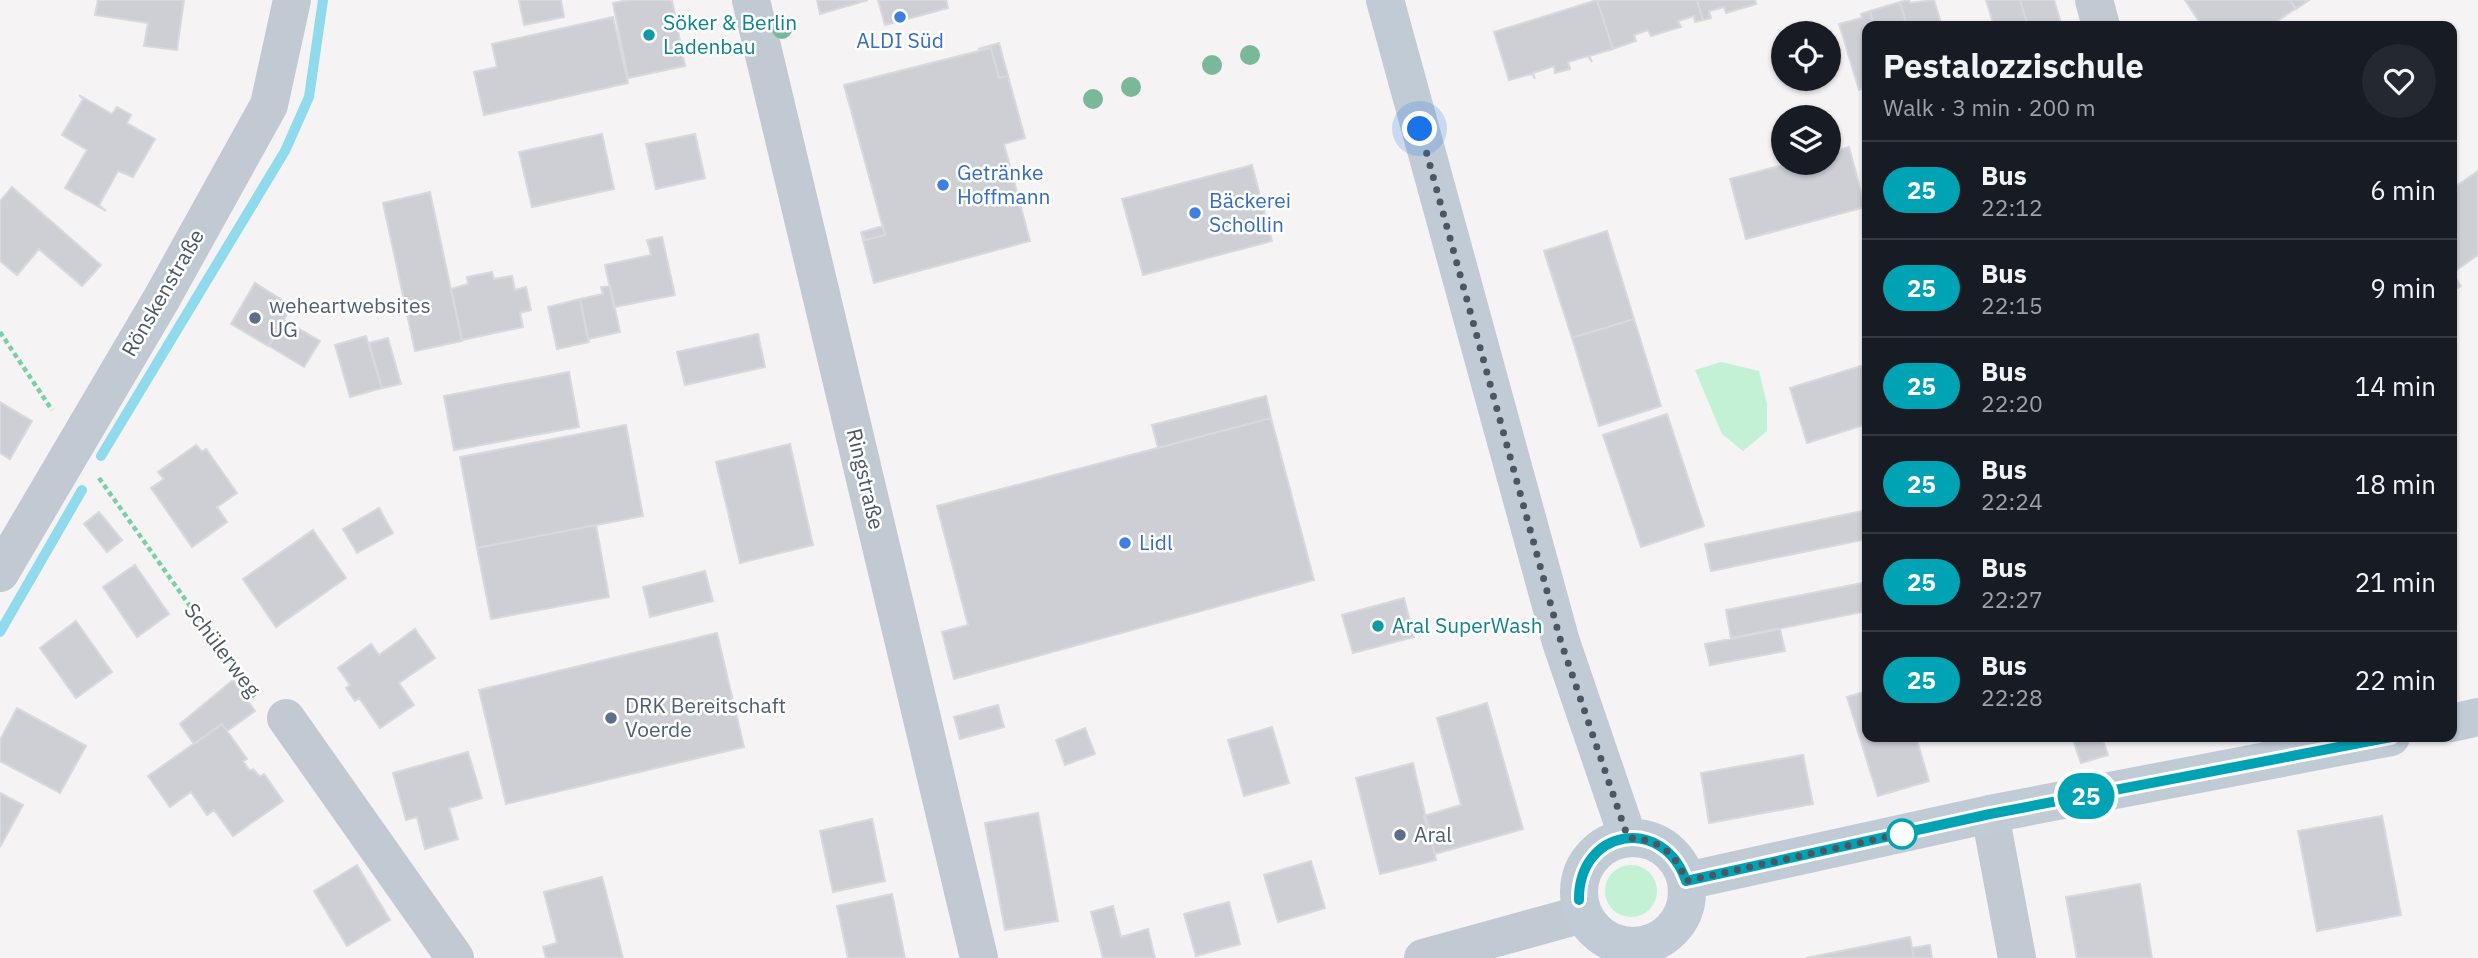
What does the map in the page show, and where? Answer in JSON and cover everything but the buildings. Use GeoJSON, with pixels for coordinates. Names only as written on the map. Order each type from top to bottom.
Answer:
{"type":"FeatureCollection","features":[{"type":"Feature","properties":{"kind":"street","name":"Rönskenstraße"},"geometry":{"type":"LineString","coordinates":[[0,573],[162,298],[269,105],[292,0]]}},
{"type":"Feature","properties":{"kind":"street","name":"Ringstraße"},"geometry":{"type":"LineString","coordinates":[[751,0],[979,958]]}},
{"type":"Feature","properties":{"kind":"street"},"geometry":{"type":"LineString","coordinates":[[1385,0],[1615,842]]}},
{"type":"Feature","properties":{"kind":"street"},"geometry":{"type":"LineString","coordinates":[[2094,0],[2100,21]]}},
{"type":"Feature","properties":{"kind":"street"},"geometry":{"type":"LineString","coordinates":[[2457,722],[2478,717]]}},
{"type":"Feature","properties":{"kind":"street"},"geometry":{"type":"LineString","coordinates":[[286,718],[455,958]]}},
{"type":"Feature","properties":{"kind":"street"},"geometry":{"type":"LineString","coordinates":[[1686,881],[1990,814],[2343,742]]}},
{"type":"Feature","properties":{"kind":"street"},"geometry":{"type":"LineString","coordinates":[[1990,814],[2017,958]]}},
{"type":"Feature","properties":{"kind":"street"},"geometry":{"type":"LineString","coordinates":[[1645,839],[1672,853],[1686,881],[1688,898],[1684,914],[1663,948],[1633,947],[1620,951],[1598,933],[1583,914],[1579,884],[1584,870],[1615,842],[1645,839]]}},
{"type":"Feature","properties":{"kind":"street"},"geometry":{"type":"LineString","coordinates":[[1423,958],[1583,914]]}},
{"type":"Feature","properties":{"kind":"path","name":"Schülerweg"},"geometry":{"type":"LineString","coordinates":[[0,332],[250,695],[286,718]]}},
{"type":"Feature","properties":{"kind":"green space"},"geometry":{"type":"Polygon","coordinates":[[[1721,362],[1759,371],[1767,404],[1767,431],[1743,451],[1722,434],[1695,370],[1721,362]]]}},
{"type":"Feature","properties":{"kind":"green space"},"geometry":{"type":"Polygon","coordinates":[[[1631,865],[1650,872],[1657,891],[1650,910],[1631,917],[1612,910],[1605,891],[1612,872],[1631,865]]]}},
{"type":"Feature","properties":{"kind":"waterway"},"geometry":{"type":"LineString","coordinates":[[101,456],[285,151],[309,97],[323,0]]}},
{"type":"Feature","properties":{"kind":"waterway"},"geometry":{"type":"LineString","coordinates":[[0,632],[82,490]]}},
{"type":"Feature","properties":{"kind":"bus line","name":"25"},"geometry":{"type":"LineString","coordinates":[[1579,900],[1579,884],[1592,857],[1602,847],[1628,838],[1645,839],[1672,853],[1681,866],[1686,881],[1990,814],[2369,742]]}},
{"type":"Feature","properties":{"kind":"place","name":"ALDI Süd"},"geometry":{"type":"Point","coordinates":[900,17]}},
{"type":"Feature","properties":{"kind":"place","name":"Söker & Berlin Ladenbau"},"geometry":{"type":"Point","coordinates":[649,35]}},
{"type":"Feature","properties":{"kind":"place","name":"Getränke Hoffmann"},"geometry":{"type":"Point","coordinates":[943,185]}},
{"type":"Feature","properties":{"kind":"place","name":"Bäckerei Schollin"},"geometry":{"type":"Point","coordinates":[1195,213]}},
{"type":"Feature","properties":{"kind":"place","name":"weheartwebsites UG"},"geometry":{"type":"Point","coordinates":[255,318]}},
{"type":"Feature","properties":{"kind":"place","name":"Lidl"},"geometry":{"type":"Point","coordinates":[1125,543]}},
{"type":"Feature","properties":{"kind":"place","name":"Aral SuperWash"},"geometry":{"type":"Point","coordinates":[1378,626]}},
{"type":"Feature","properties":{"kind":"place","name":"DRK Bereitschaft Voerde"},"geometry":{"type":"Point","coordinates":[611,718]}},
{"type":"Feature","properties":{"kind":"place","name":"Aral"},"geometry":{"type":"Point","coordinates":[1400,835]}},
{"type":"Feature","properties":{"kind":"route"},"geometry":{"type":"LineString","coordinates":[[1420,129],[1561,642],[1628,838],[1645,839],[1672,853],[1681,866],[1686,881],[1914,831],[1902,834]]}}]}
